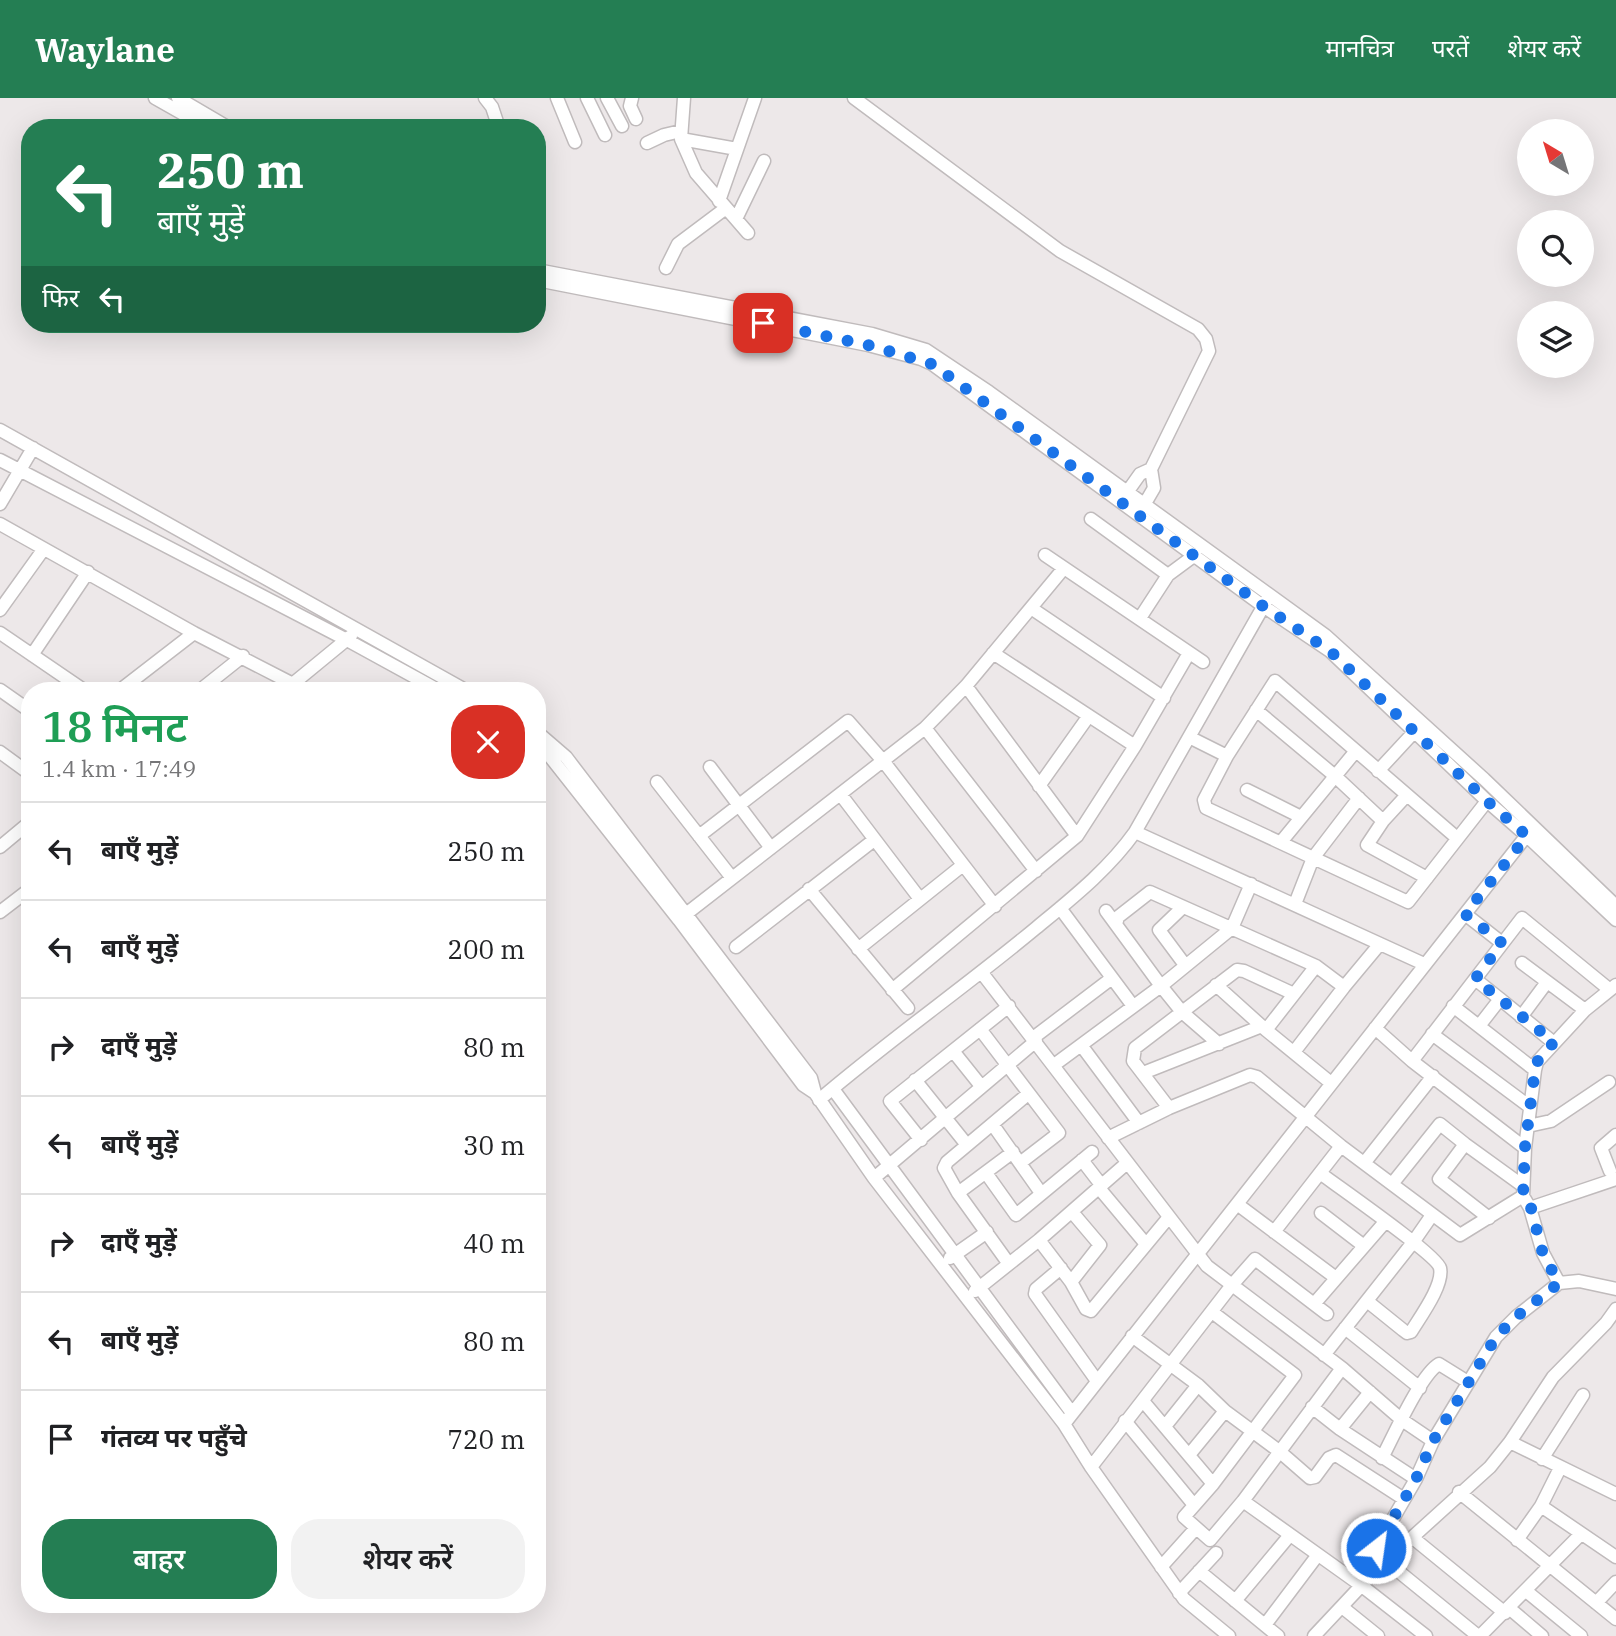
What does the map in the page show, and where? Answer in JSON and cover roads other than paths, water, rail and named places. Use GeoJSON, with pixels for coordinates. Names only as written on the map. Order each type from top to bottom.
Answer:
{"type":"FeatureCollection","features":[{"type":"Feature","properties":{"kind":"street"},"geometry":{"type":"LineString","coordinates":[[155,98],[179,103],[211,119]]}},
{"type":"Feature","properties":{"kind":"street"},"geometry":{"type":"LineString","coordinates":[[485,98],[496,119]]}},
{"type":"Feature","properties":{"kind":"street"},"geometry":{"type":"LineString","coordinates":[[557,98],[575,142]]}},
{"type":"Feature","properties":{"kind":"street"},"geometry":{"type":"LineString","coordinates":[[587,98],[605,135]]}},
{"type":"Feature","properties":{"kind":"street"},"geometry":{"type":"LineString","coordinates":[[607,98],[622,126]]}},
{"type":"Feature","properties":{"kind":"street"},"geometry":{"type":"LineString","coordinates":[[632,98],[630,106],[636,119]]}},
{"type":"Feature","properties":{"kind":"street"},"geometry":{"type":"LineString","coordinates":[[684,98],[681,135],[698,177],[748,233]]}},
{"type":"Feature","properties":{"kind":"street"},"geometry":{"type":"LineString","coordinates":[[666,268],[678,244],[723,204],[737,149],[755,98]]}},
{"type":"Feature","properties":{"kind":"street"},"geometry":{"type":"LineString","coordinates":[[854,98],[1060,251],[1198,330],[1206,339],[1209,351],[1151,469],[1154,488],[1141,510]]}},
{"type":"Feature","properties":{"kind":"street"},"geometry":{"type":"LineString","coordinates":[[179,103],[198,119]]}},
{"type":"Feature","properties":{"kind":"street"},"geometry":{"type":"LineString","coordinates":[[647,143],[664,135],[681,135],[737,149]]}},
{"type":"Feature","properties":{"kind":"street"},"geometry":{"type":"LineString","coordinates":[[736,219],[764,161]]}},
{"type":"Feature","properties":{"kind":"street"},"geometry":{"type":"LineString","coordinates":[[546,272],[872,334],[926,350],[989,392],[1123,497]]}},
{"type":"Feature","properties":{"kind":"street"},"geometry":{"type":"LineString","coordinates":[[546,282],[855,342],[932,364],[1123,497],[1330,651],[1487,801],[1531,831],[1616,920]]}},
{"type":"Feature","properties":{"kind":"street"},"geometry":{"type":"LineString","coordinates":[[0,430],[451,682]]}},
{"type":"Feature","properties":{"kind":"street"},"geometry":{"type":"LineString","coordinates":[[0,504],[33,448]]}},
{"type":"Feature","properties":{"kind":"street"},"geometry":{"type":"LineString","coordinates":[[0,460],[424,682]]}},
{"type":"Feature","properties":{"kind":"street"},"geometry":{"type":"LineString","coordinates":[[1123,497],[1140,474],[1151,469]]}},
{"type":"Feature","properties":{"kind":"street"},"geometry":{"type":"LineString","coordinates":[[1141,510],[1195,555],[1329,638],[1531,831],[1616,906]]}},
{"type":"Feature","properties":{"kind":"street"},"geometry":{"type":"LineString","coordinates":[[1091,519],[1168,575]]}},
{"type":"Feature","properties":{"kind":"street"},"geometry":{"type":"LineString","coordinates":[[0,524],[194,633],[243,656],[281,682]]}},
{"type":"Feature","properties":{"kind":"street"},"geometry":{"type":"LineString","coordinates":[[0,610],[43,550]]}},
{"type":"Feature","properties":{"kind":"street"},"geometry":{"type":"LineString","coordinates":[[1045,555],[1203,662]]}},
{"type":"Feature","properties":{"kind":"street"},"geometry":{"type":"LineString","coordinates":[[1140,618],[1168,575],[1195,555]]}},
{"type":"Feature","properties":{"kind":"street"},"geometry":{"type":"LineString","coordinates":[[686,914],[925,729],[966,686],[1064,568]]}},
{"type":"Feature","properties":{"kind":"street"},"geometry":{"type":"LineString","coordinates":[[32,655],[88,572]]}},
{"type":"Feature","properties":{"kind":"street"},"geometry":{"type":"LineString","coordinates":[[817,1097],[833,1089],[982,973],[1106,867],[1135,832],[1266,601]]}},
{"type":"Feature","properties":{"kind":"street"},"geometry":{"type":"LineString","coordinates":[[1031,608],[1164,698]]}},
{"type":"Feature","properties":{"kind":"street"},"geometry":{"type":"LineString","coordinates":[[294,682],[347,640],[356,629]]}},
{"type":"Feature","properties":{"kind":"street"},"geometry":{"type":"LineString","coordinates":[[0,633],[72,682]]}},
{"type":"Feature","properties":{"kind":"street"},"geometry":{"type":"LineString","coordinates":[[131,682],[194,633]]}},
{"type":"Feature","properties":{"kind":"street"},"geometry":{"type":"LineString","coordinates":[[993,653],[1135,746]]}},
{"type":"Feature","properties":{"kind":"street"},"geometry":{"type":"LineString","coordinates":[[892,990],[1077,836],[1135,746],[1189,653]]}},
{"type":"Feature","properties":{"kind":"street"},"geometry":{"type":"LineString","coordinates":[[210,682],[243,656]]}},
{"type":"Feature","properties":{"kind":"street"},"geometry":{"type":"LineString","coordinates":[[1457,838],[1275,681],[1227,756],[1204,800],[1206,808],[1408,902],[1487,801]]}},
{"type":"Feature","properties":{"kind":"street"},"geometry":{"type":"LineString","coordinates":[[966,686],[1077,836]]}},
{"type":"Feature","properties":{"kind":"street"},"geometry":{"type":"LineString","coordinates":[[0,690],[21,705]]}},
{"type":"Feature","properties":{"kind":"street"},"geometry":{"type":"LineString","coordinates":[[1256,710],[1335,776],[1383,821]]}},
{"type":"Feature","properties":{"kind":"street"},"geometry":{"type":"LineString","coordinates":[[1039,786],[1088,717]]}},
{"type":"Feature","properties":{"kind":"street"},"geometry":{"type":"LineString","coordinates":[[699,836],[848,721],[884,762],[995,906]]}},
{"type":"Feature","properties":{"kind":"street"},"geometry":{"type":"LineString","coordinates":[[925,729],[1036,871]]}},
{"type":"Feature","properties":{"kind":"street"},"geometry":{"type":"LineString","coordinates":[[1378,771],[1415,731]]}},
{"type":"Feature","properties":{"kind":"street"},"geometry":{"type":"LineString","coordinates":[[1189,737],[1227,756]]}},
{"type":"Feature","properties":{"kind":"street"},"geometry":{"type":"LineString","coordinates":[[546,740],[566,757],[811,1078],[817,1097]]}},
{"type":"Feature","properties":{"kind":"street"},"geometry":{"type":"LineString","coordinates":[[0,752],[21,767]]}},
{"type":"Feature","properties":{"kind":"street"},"geometry":{"type":"LineString","coordinates":[[1281,842],[1355,752]]}},
{"type":"Feature","properties":{"kind":"street"},"geometry":{"type":"LineString","coordinates":[[546,753],[679,920],[803,1085],[817,1097],[874,1178],[1063,1424],[1179,1593],[1229,1636]]}},
{"type":"Feature","properties":{"kind":"street"},"geometry":{"type":"LineString","coordinates":[[710,767],[771,848]]}},
{"type":"Feature","properties":{"kind":"street"},"geometry":{"type":"LineString","coordinates":[[657,782],[732,878]]}},
{"type":"Feature","properties":{"kind":"street"},"geometry":{"type":"LineString","coordinates":[[1247,790],[1301,817]]}},
{"type":"Feature","properties":{"kind":"street"},"geometry":{"type":"LineString","coordinates":[[841,795],[920,899]]}},
{"type":"Feature","properties":{"kind":"street"},"geometry":{"type":"LineString","coordinates":[[1406,796],[1383,821],[1367,845],[1427,878]]}},
{"type":"Feature","properties":{"kind":"street"},"geometry":{"type":"LineString","coordinates":[[1295,904],[1313,858],[1359,798]]}},
{"type":"Feature","properties":{"kind":"street"},"geometry":{"type":"LineString","coordinates":[[0,847],[21,830]]}},
{"type":"Feature","properties":{"kind":"street"},"geometry":{"type":"LineString","coordinates":[[1063,1424],[1531,831]]}},
{"type":"Feature","properties":{"kind":"street"},"geometry":{"type":"LineString","coordinates":[[1135,832],[1424,964]]}},
{"type":"Feature","properties":{"kind":"street"},"geometry":{"type":"LineString","coordinates":[[736,947],[874,840]]}},
{"type":"Feature","properties":{"kind":"street"},"geometry":{"type":"LineString","coordinates":[[858,949],[963,865]]}},
{"type":"Feature","properties":{"kind":"street"},"geometry":{"type":"LineString","coordinates":[[1054,1065],[1161,986],[1232,928],[1251,884]]}},
{"type":"Feature","properties":{"kind":"street"},"geometry":{"type":"LineString","coordinates":[[809,889],[908,1008]]}},
{"type":"Feature","properties":{"kind":"street"},"geometry":{"type":"LineString","coordinates":[[1116,924],[1118,917],[1150,892],[1316,966],[1343,987]]}},
{"type":"Feature","properties":{"kind":"street"},"geometry":{"type":"LineString","coordinates":[[0,912],[21,896]]}},
{"type":"Feature","properties":{"kind":"street"},"geometry":{"type":"LineString","coordinates":[[1060,908],[1133,1006]]}},
{"type":"Feature","properties":{"kind":"street"},"geometry":{"type":"LineString","coordinates":[[1182,908],[1159,930],[1185,965]]}},
{"type":"Feature","properties":{"kind":"street"},"geometry":{"type":"LineString","coordinates":[[1106,911],[1182,1012],[1219,1044]]}},
{"type":"Feature","properties":{"kind":"street"},"geometry":{"type":"LineString","coordinates":[[1465,914],[1502,943]]}},
{"type":"Feature","properties":{"kind":"street"},"geometry":{"type":"LineString","coordinates":[[1108,1138],[1169,1108],[1250,1075],[1257,1077],[1341,1146],[1460,1235],[1489,1218],[1523,1191],[1525,1147],[1537,1062],[1584,1010],[1613,987],[1522,918],[1412,1061]]}},
{"type":"Feature","properties":{"kind":"street"},"geometry":{"type":"LineString","coordinates":[[1294,1052],[1343,987],[1380,945]]}},
{"type":"Feature","properties":{"kind":"street"},"geometry":{"type":"LineString","coordinates":[[1522,963],[1584,1010]]}},
{"type":"Feature","properties":{"kind":"street"},"geometry":{"type":"LineString","coordinates":[[1143,1073],[1264,1028],[1316,966]]}},
{"type":"Feature","properties":{"kind":"street"},"geometry":{"type":"LineString","coordinates":[[1169,1108],[1133,1061],[1135,1048],[1232,972],[1240,970],[1294,994]]}},
{"type":"Feature","properties":{"kind":"street"},"geometry":{"type":"LineString","coordinates":[[982,973],[1207,1266],[1342,1368],[1402,1420],[1433,1441]]}},
{"type":"Feature","properties":{"kind":"street"},"geometry":{"type":"LineString","coordinates":[[874,1178],[1034,1040],[1112,978]]}},
{"type":"Feature","properties":{"kind":"street"},"geometry":{"type":"LineString","coordinates":[[1475,979],[1554,1042]]}},
{"type":"Feature","properties":{"kind":"street"},"geometry":{"type":"LineString","coordinates":[[1521,1017],[1548,982]]}},
{"type":"Feature","properties":{"kind":"street"},"geometry":{"type":"LineString","coordinates":[[1216,985],[1331,1083]]}},
{"type":"Feature","properties":{"kind":"street"},"geometry":{"type":"LineString","coordinates":[[1479,1026],[1500,999]]}},
{"type":"Feature","properties":{"kind":"street"},"geometry":{"type":"LineString","coordinates":[[921,1140],[890,1101],[1009,1006]]}},
{"type":"Feature","properties":{"kind":"street"},"geometry":{"type":"LineString","coordinates":[[1454,1006],[1535,1070]]}},
{"type":"Feature","properties":{"kind":"street"},"geometry":{"type":"LineString","coordinates":[[1375,1028],[1412,1061],[1525,1147]]}},
{"type":"Feature","properties":{"kind":"street"},"geometry":{"type":"LineString","coordinates":[[958,1194],[986,1173],[1059,1133],[981,1029]]}},
{"type":"Feature","properties":{"kind":"street"},"geometry":{"type":"LineString","coordinates":[[1432,1034],[1530,1107]]}},
{"type":"Feature","properties":{"kind":"street"},"geometry":{"type":"LineString","coordinates":[[1081,1045],[1139,1123]]}},
{"type":"Feature","properties":{"kind":"street"},"geometry":{"type":"LineString","coordinates":[[953,1051],[981,1087]]}},
{"type":"Feature","properties":{"kind":"street"},"geometry":{"type":"LineString","coordinates":[[1365,1162],[1433,1076]]}},
{"type":"Feature","properties":{"kind":"street"},"geometry":{"type":"LineString","coordinates":[[915,1080],[967,1145]]}},
{"type":"Feature","properties":{"kind":"street"},"geometry":{"type":"LineString","coordinates":[[1528,1126],[1551,1121],[1609,1082]]}},
{"type":"Feature","properties":{"kind":"street"},"geometry":{"type":"LineString","coordinates":[[833,1089],[1072,1413]]}},
{"type":"Feature","properties":{"kind":"street"},"geometry":{"type":"LineString","coordinates":[[1009,1264],[958,1194],[944,1168],[947,1162],[1028,1094]]}},
{"type":"Feature","properties":{"kind":"street"},"geometry":{"type":"LineString","coordinates":[[1392,1184],[1440,1124],[1523,1191],[1531,1208],[1543,1254],[1559,1283]]}},
{"type":"Feature","properties":{"kind":"street"},"geometry":{"type":"LineString","coordinates":[[993,1125],[1041,1194]]}},
{"type":"Feature","properties":{"kind":"street"},"geometry":{"type":"LineString","coordinates":[[1531,1208],[1613,1175],[1601,1148],[1616,1135]]}},
{"type":"Feature","properties":{"kind":"street"},"geometry":{"type":"LineString","coordinates":[[1465,1144],[1439,1179],[1489,1218]]}},
{"type":"Feature","properties":{"kind":"street"},"geometry":{"type":"LineString","coordinates":[[1274,1232],[1341,1146]]}},
{"type":"Feature","properties":{"kind":"street"},"geometry":{"type":"LineString","coordinates":[[986,1173],[1016,1214],[1087,1156],[1101,1187],[1145,1243]]}},
{"type":"Feature","properties":{"kind":"street"},"geometry":{"type":"LineString","coordinates":[[966,1297],[1039,1240],[1127,1163]]}},
{"type":"Feature","properties":{"kind":"street"},"geometry":{"type":"LineString","coordinates":[[1320,1173],[1414,1241],[1437,1261],[1440,1269],[1438,1282],[1428,1304],[1411,1332],[1407,1333],[1367,1301]]}},
{"type":"Feature","properties":{"kind":"street"},"geometry":{"type":"LineString","coordinates":[[1237,1204],[1336,1278]]}},
{"type":"Feature","properties":{"kind":"street"},"geometry":{"type":"LineString","coordinates":[[1070,1282],[1100,1245],[1072,1212]]}},
{"type":"Feature","properties":{"kind":"street"},"geometry":{"type":"LineString","coordinates":[[1321,1213],[1364,1246]]}},
{"type":"Feature","properties":{"kind":"street"},"geometry":{"type":"LineString","coordinates":[[1324,1355],[1432,1215]]}},
{"type":"Feature","properties":{"kind":"street"},"geometry":{"type":"LineString","coordinates":[[1039,1240],[1061,1268],[1086,1309],[1091,1311],[1169,1217]]}},
{"type":"Feature","properties":{"kind":"street"},"geometry":{"type":"LineString","coordinates":[[1314,1304],[1385,1222]]}},
{"type":"Feature","properties":{"kind":"street"},"geometry":{"type":"LineString","coordinates":[[942,1265],[987,1232]]}},
{"type":"Feature","properties":{"kind":"street"},"geometry":{"type":"LineString","coordinates":[[1091,1466],[1232,1284],[1255,1259],[1328,1314]]}},
{"type":"Feature","properties":{"kind":"street"},"geometry":{"type":"LineString","coordinates":[[1061,1268],[1036,1289],[1035,1294],[1097,1381]]}},
{"type":"Feature","properties":{"kind":"street"},"geometry":{"type":"LineString","coordinates":[[1375,1572],[1376,1548],[1416,1479],[1433,1441],[1496,1337],[1516,1317],[1559,1283],[1579,1281],[1616,1289]]}},
{"type":"Feature","properties":{"kind":"street"},"geometry":{"type":"LineString","coordinates":[[1322,1633],[1342,1606],[1375,1572],[1490,1467],[1553,1377],[1606,1323],[1616,1309]]}},
{"type":"Feature","properties":{"kind":"street"},"geometry":{"type":"LineString","coordinates":[[1212,1312],[1295,1375],[1213,1484],[1184,1517],[1209,1541],[1243,1501],[1342,1368]]}},
{"type":"Feature","properties":{"kind":"street"},"geometry":{"type":"LineString","coordinates":[[1345,1328],[1420,1388]]}},
{"type":"Feature","properties":{"kind":"street"},"geometry":{"type":"LineString","coordinates":[[1132,1336],[1198,1385],[1225,1410],[1312,1479],[1329,1458],[1336,1455],[1404,1499]]}},
{"type":"Feature","properties":{"kind":"street"},"geometry":{"type":"LineString","coordinates":[[1382,1458],[1434,1367],[1439,1364],[1468,1382]]}},
{"type":"Feature","properties":{"kind":"street"},"geometry":{"type":"LineString","coordinates":[[1166,1425],[1198,1385]]}},
{"type":"Feature","properties":{"kind":"street"},"geometry":{"type":"LineString","coordinates":[[1340,1429],[1370,1392]]}},
{"type":"Feature","properties":{"kind":"street"},"geometry":{"type":"LineString","coordinates":[[1542,1459],[1583,1395]]}},
{"type":"Feature","properties":{"kind":"street"},"geometry":{"type":"LineString","coordinates":[[1143,1401],[1166,1425],[1213,1484]]}},
{"type":"Feature","properties":{"kind":"street"},"geometry":{"type":"LineString","coordinates":[[1312,1407],[1340,1429],[1416,1479]]}},
{"type":"Feature","properties":{"kind":"street"},"geometry":{"type":"LineString","coordinates":[[1189,1455],[1225,1410]]}},
{"type":"Feature","properties":{"kind":"street"},"geometry":{"type":"LineString","coordinates":[[1125,1421],[1194,1505]]}},
{"type":"Feature","properties":{"kind":"street"},"geometry":{"type":"LineString","coordinates":[[1510,1442],[1616,1494]]}},
{"type":"Feature","properties":{"kind":"street"},"geometry":{"type":"LineString","coordinates":[[1517,1539],[1541,1506],[1560,1468]]}},
{"type":"Feature","properties":{"kind":"street"},"geometry":{"type":"LineString","coordinates":[[1460,1492],[1616,1619]]}},
{"type":"Feature","properties":{"kind":"street"},"geometry":{"type":"LineString","coordinates":[[1243,1501],[1362,1586],[1426,1636]]}},
{"type":"Feature","properties":{"kind":"street"},"geometry":{"type":"LineString","coordinates":[[1541,1506],[1616,1557]]}},
{"type":"Feature","properties":{"kind":"street"},"geometry":{"type":"LineString","coordinates":[[1161,1567],[1196,1528]]}},
{"type":"Feature","properties":{"kind":"street"},"geometry":{"type":"LineString","coordinates":[[1387,1562],[1479,1636],[1507,1611],[1581,1534]]}},
{"type":"Feature","properties":{"kind":"street"},"geometry":{"type":"LineString","coordinates":[[1235,1601],[1290,1535]]}},
{"type":"Feature","properties":{"kind":"street"},"geometry":{"type":"LineString","coordinates":[[1413,1538],[1542,1636]]}},
{"type":"Feature","properties":{"kind":"street"},"geometry":{"type":"LineString","coordinates":[[1179,1593],[1216,1553]]}},
{"type":"Feature","properties":{"kind":"street"},"geometry":{"type":"LineString","coordinates":[[1265,1625],[1317,1556]]}},
{"type":"Feature","properties":{"kind":"street"},"geometry":{"type":"LineString","coordinates":[[1199,1571],[1278,1636]]}},
{"type":"Feature","properties":{"kind":"street"},"geometry":{"type":"LineString","coordinates":[[1596,1603],[1616,1582]]}},
{"type":"Feature","properties":{"kind":"street"},"geometry":{"type":"LineString","coordinates":[[1526,1591],[1581,1636]]}},
{"type":"Feature","properties":{"kind":"street"},"geometry":{"type":"LineString","coordinates":[[1342,1606],[1378,1636]]}}]}
